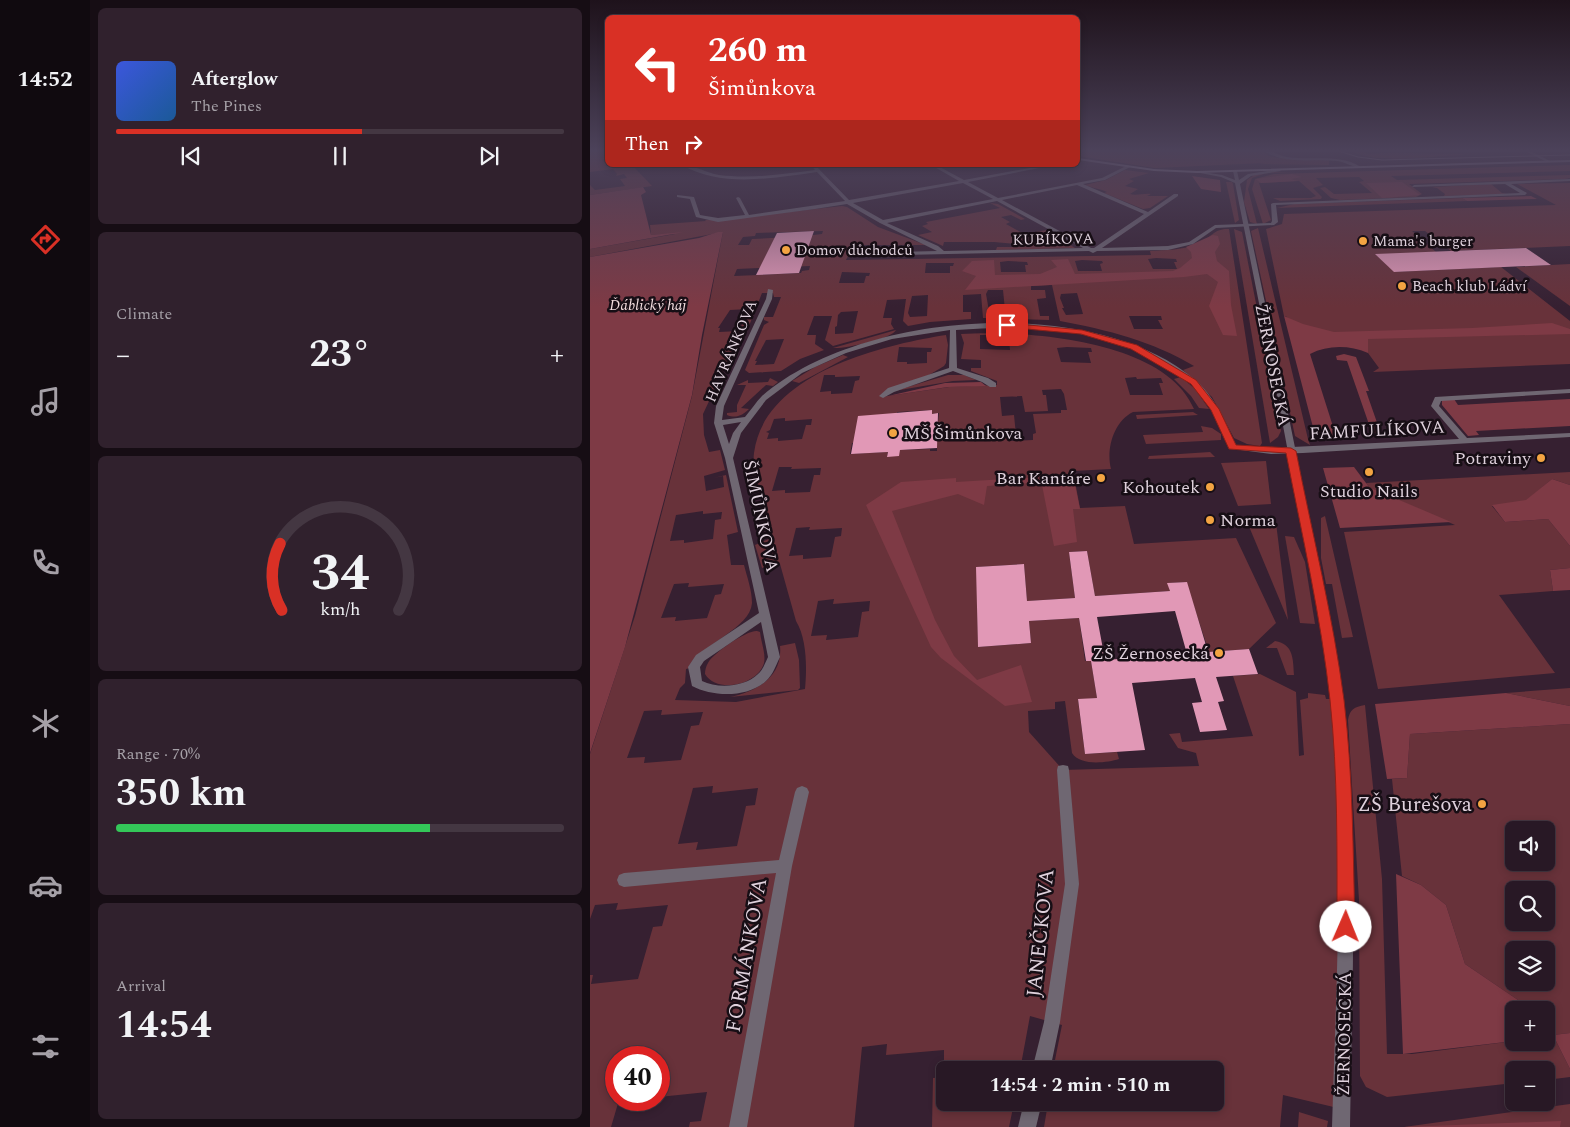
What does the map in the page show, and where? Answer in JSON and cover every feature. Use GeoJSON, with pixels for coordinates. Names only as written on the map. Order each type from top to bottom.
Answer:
{"type":"FeatureCollection","features":[{"type":"Feature","properties":{"kind":"street"},"geometry":{"type":"LineString","coordinates":[[693,202],[698,216],[718,220],[848,202],[882,222],[936,247],[942,252]]}},
{"type":"Feature","properties":{"kind":"street"},"geometry":{"type":"LineString","coordinates":[[740,202],[748,217]]}},
{"type":"Feature","properties":{"kind":"street"},"geometry":{"type":"LineString","coordinates":[[882,222],[991,202]]}},
{"type":"Feature","properties":{"kind":"street"},"geometry":{"type":"LineString","coordinates":[[1002,202],[1093,251],[1166,202]]}},
{"type":"Feature","properties":{"kind":"street"},"geometry":{"type":"LineString","coordinates":[[1119,202],[1148,214]]}},
{"type":"Feature","properties":{"kind":"street","name":"ŽERNOSECKÁ"},"geometry":{"type":"LineString","coordinates":[[1241,202],[1330,652],[1344,782],[1346,909],[1341,1127]]}},
{"type":"Feature","properties":{"kind":"street","name":"KUBÍKOVA"},"geometry":{"type":"LineString","coordinates":[[856,254],[1093,251],[1168,248],[1191,244],[1215,227],[1266,226],[1276,222],[1273,204],[1320,202]]}},
{"type":"Feature","properties":{"kind":"street","name":"HAVRÁNKOVA"},"geometry":{"type":"LineString","coordinates":[[729,458],[718,423],[720,406],[769,299],[770,290]]}},
{"type":"Feature","properties":{"kind":"street","name":"ŠIMŮNKOVA"},"geometry":{"type":"LineString","coordinates":[[763,615],[700,658],[694,667],[696,683],[716,689],[733,689],[751,685],[761,679],[774,657],[729,458],[736,435],[745,419],[775,389],[809,367],[838,354],[906,334],[953,327],[994,325],[1051,328],[1082,332],[1134,347],[1194,382],[1215,409],[1233,447],[1291,451]]}},
{"type":"Feature","properties":{"kind":"street"},"geometry":{"type":"LineString","coordinates":[[953,327],[953,368]]}},
{"type":"Feature","properties":{"kind":"street"},"geometry":{"type":"LineString","coordinates":[[883,396],[891,390],[953,368],[986,380],[993,385]]}},
{"type":"Feature","properties":{"kind":"street","name":"FAMFULÍKOVA"},"geometry":{"type":"LineString","coordinates":[[1465,441],[1435,406],[1438,398],[1570,390]]}},
{"type":"Feature","properties":{"kind":"street","name":"HAVRÁNKOVA"},"geometry":{"type":"LineString","coordinates":[[718,423],[745,419]]}},
{"type":"Feature","properties":{"kind":"street","name":"FAMFULÍKOVA"},"geometry":{"type":"LineString","coordinates":[[1291,451],[1570,435]]}},
{"type":"Feature","properties":{"kind":"street","name":"JANEČKOVA"},"geometry":{"type":"LineString","coordinates":[[1043,1061],[1052,1022],[1072,884],[1063,770]]}},
{"type":"Feature","properties":{"kind":"street","name":"FORMÁNKOVA"},"geometry":{"type":"LineString","coordinates":[[738,1127],[785,866],[802,792]]}},
{"type":"Feature","properties":{"kind":"street"},"geometry":{"type":"LineString","coordinates":[[624,880],[785,866]]}},
{"type":"Feature","properties":{"kind":"street"},"geometry":{"type":"LineString","coordinates":[[1027,1127],[1031,1111]]}},
{"type":"Feature","properties":{"kind":"shaded area"},"geometry":{"type":"Polygon","coordinates":[[[1125,202],[1160,202],[1150,208],[1143,209],[1125,202]]]}},
{"type":"Feature","properties":{"kind":"shaded area"},"geometry":{"type":"Polygon","coordinates":[[[1230,202],[1236,202],[1239,220],[1235,223],[1230,202]]]}},
{"type":"Feature","properties":{"kind":"shaded area"},"geometry":{"type":"Polygon","coordinates":[[[1244,202],[1251,202],[1257,224],[1250,222],[1244,202]]]}},
{"type":"Feature","properties":{"kind":"shaded area"},"geometry":{"type":"Polygon","coordinates":[[[1256,202],[1265,202],[1271,220],[1263,224],[1256,202]]]}},
{"type":"Feature","properties":{"kind":"shaded area"},"geometry":{"type":"Polygon","coordinates":[[[1361,202],[1451,202],[1277,208],[1294,204],[1361,202]]]}},
{"type":"Feature","properties":{"kind":"shaded area","name":"Beach klub Ládví"},"geometry":{"type":"Polygon","coordinates":[[[1550,202],[1570,202],[1570,246],[1451,251],[1425,231],[1412,231],[1436,252],[1394,272],[1501,267],[1570,321],[1570,364],[1373,372],[1379,368],[1368,353],[1368,341],[1293,341],[1287,317],[1284,316],[1266,229],[1282,224],[1284,214],[1556,205],[1550,202]]]}},
{"type":"Feature","properties":{"kind":"shaded area"},"geometry":{"type":"Polygon","coordinates":[[[990,203],[998,204],[1025,219],[1021,220],[1011,215],[1001,217],[1010,222],[1006,224],[1024,234],[1046,230],[1075,248],[996,250],[997,247],[1015,247],[1016,244],[994,242],[944,242],[943,246],[918,235],[932,232],[922,226],[928,224],[926,222],[1000,208],[990,203]]]}},
{"type":"Feature","properties":{"kind":"shaded area"},"geometry":{"type":"Polygon","coordinates":[[[842,206],[847,207],[878,227],[926,245],[854,245],[846,260],[1151,255],[1150,251],[1198,244],[1220,230],[1229,229],[1262,443],[1260,446],[1247,444],[1234,438],[1212,397],[1183,370],[1194,366],[1146,343],[1095,328],[1060,321],[1052,285],[1031,286],[1031,290],[1045,290],[1046,298],[1037,299],[1040,316],[1049,316],[1049,320],[983,318],[981,294],[963,295],[963,312],[971,312],[971,319],[930,322],[908,326],[903,321],[906,299],[887,300],[883,318],[892,318],[891,324],[894,329],[833,346],[825,340],[832,316],[814,316],[807,335],[816,335],[815,344],[824,350],[800,359],[781,371],[749,373],[745,370],[764,325],[769,322],[764,320],[764,317],[773,317],[781,297],[774,297],[773,293],[762,293],[747,331],[742,331],[703,414],[704,435],[709,452],[720,450],[725,470],[704,476],[706,491],[724,487],[723,476],[713,478],[726,475],[738,532],[727,535],[731,565],[744,565],[752,603],[749,612],[735,628],[696,659],[690,668],[686,669],[685,683],[680,688],[675,700],[736,702],[805,689],[806,663],[804,645],[780,564],[762,568],[755,545],[773,537],[757,483],[754,461],[754,453],[762,426],[779,403],[802,384],[829,368],[859,356],[946,335],[948,345],[944,366],[881,397],[949,387],[997,385],[997,381],[971,371],[971,368],[981,368],[981,360],[961,359],[964,343],[961,334],[1020,334],[1091,344],[1124,353],[1154,367],[1178,386],[1194,409],[1133,412],[1120,422],[1110,445],[1111,469],[1073,471],[1080,508],[1125,506],[1134,544],[1236,538],[1276,623],[1249,649],[1209,652],[1186,582],[1168,583],[1170,591],[1095,596],[1087,551],[1069,552],[1075,598],[1027,601],[1024,564],[977,567],[978,647],[1031,643],[1029,621],[1079,618],[1085,661],[1091,661],[1097,698],[1078,700],[1085,754],[1117,752],[1119,759],[1107,762],[1087,762],[1072,753],[1065,701],[1055,702],[1055,709],[1028,711],[1029,732],[1063,770],[1199,766],[1196,753],[1178,748],[1169,734],[1180,733],[1182,742],[1253,736],[1233,676],[1260,674],[1296,692],[1299,756],[1304,755],[1300,700],[1308,698],[1308,693],[1325,695],[1326,699],[1337,699],[1342,1109],[1283,1095],[1280,1127],[1044,1127],[1047,1111],[1224,1111],[1224,1061],[1055,1061],[1062,1025],[1030,1016],[1022,1061],[944,1061],[944,1050],[886,1055],[887,1044],[862,1047],[854,1127],[689,1127],[690,1122],[701,1121],[707,1092],[670,1096],[670,1046],[605,1046],[605,1111],[616,1111],[611,1127],[590,1127],[590,975],[593,975],[591,984],[638,979],[653,927],[662,926],[668,905],[616,910],[618,903],[595,905],[590,919],[590,754],[635,616],[692,396],[723,232],[590,257],[590,249],[675,234],[651,235],[650,225],[842,206]],[[823,231],[756,233],[755,236],[743,237],[738,245],[749,245],[752,239],[791,237],[778,267],[737,269],[734,276],[801,273],[802,271],[809,270],[810,266],[783,267],[796,237],[822,234],[823,231]],[[1148,259],[1153,269],[1177,269],[1174,262],[1177,262],[1176,259],[1148,259]],[[1075,261],[1078,271],[1102,271],[1100,264],[1103,263],[1102,261],[1075,261]],[[1000,262],[1001,272],[1026,272],[1025,265],[1028,265],[1027,262],[1000,262]],[[926,263],[925,273],[950,273],[950,266],[953,266],[954,263],[926,263]],[[842,272],[839,283],[864,283],[866,276],[869,276],[870,273],[842,272]],[[988,290],[986,294],[989,311],[1005,310],[1003,290],[988,290]],[[1077,293],[1061,294],[1060,298],[1064,308],[1062,308],[1066,315],[1083,314],[1077,293]],[[928,295],[912,296],[908,313],[910,317],[927,316],[928,295]],[[749,309],[730,310],[718,328],[720,328],[719,332],[739,331],[749,309]],[[858,311],[841,312],[838,315],[837,326],[835,327],[835,334],[853,333],[858,311]],[[1129,316],[1134,329],[1163,329],[1158,320],[1162,320],[1161,316],[1129,316]],[[980,335],[980,349],[1010,350],[1009,340],[1013,339],[1012,335],[980,335]],[[784,339],[766,340],[755,361],[757,361],[755,365],[774,364],[784,339]],[[899,347],[897,362],[907,362],[907,364],[927,363],[927,352],[931,352],[932,348],[899,347]],[[1057,348],[1061,362],[1091,363],[1088,352],[1092,352],[1091,348],[1057,348]],[[824,375],[820,392],[831,391],[831,394],[852,393],[855,381],[859,380],[860,376],[835,377],[835,375],[824,375]],[[1125,378],[1130,395],[1163,395],[1159,383],[1163,383],[1161,378],[1125,378]],[[1061,389],[1042,390],[1043,395],[1046,395],[1048,411],[1025,412],[1022,396],[1000,397],[1002,416],[1014,415],[1016,435],[1011,435],[1011,441],[1033,440],[1033,434],[1036,433],[1033,414],[1061,413],[1061,410],[1067,410],[1064,394],[1061,389]],[[932,410],[897,412],[889,441],[852,443],[850,454],[888,452],[887,456],[900,450],[930,449],[930,451],[937,451],[937,442],[931,442],[931,422],[938,422],[939,413],[932,414],[932,410]],[[785,418],[774,419],[770,430],[766,432],[769,433],[767,439],[778,438],[778,441],[802,439],[806,425],[811,425],[812,419],[785,421],[785,418]],[[779,467],[772,491],[785,490],[785,493],[810,492],[814,475],[820,475],[821,468],[791,469],[792,467],[779,467]],[[703,511],[676,515],[670,541],[684,540],[684,543],[713,539],[715,520],[721,519],[722,512],[703,514],[703,511]],[[810,527],[796,528],[789,556],[803,555],[803,559],[831,557],[835,537],[841,536],[842,528],[809,530],[810,527]],[[689,583],[674,584],[661,618],[676,617],[675,621],[707,618],[715,595],[721,594],[724,584],[688,587],[689,583]],[[834,599],[818,601],[811,636],[827,635],[826,640],[858,637],[862,612],[869,611],[870,601],[833,604],[834,599]],[[662,710],[644,711],[627,758],[645,757],[644,763],[681,760],[691,726],[699,725],[703,712],[661,715],[662,710]],[[713,786],[693,788],[678,844],[698,842],[696,850],[737,846],[746,806],[755,805],[758,788],[712,793],[713,786]]]}},
{"type":"Feature","properties":{"kind":"shaded area"},"geometry":{"type":"Polygon","coordinates":[[[1258,228],[1310,445],[1295,436],[1251,231],[1258,228]]]}},
{"type":"Feature","properties":{"kind":"shaded area"},"geometry":{"type":"Polygon","coordinates":[[[1234,229],[1242,232],[1281,431],[1278,437],[1270,443],[1234,229]]]}},
{"type":"Feature","properties":{"kind":"shaded area"},"geometry":{"type":"Polygon","coordinates":[[[1570,264],[1570,306],[1516,267],[1570,264]]]}},
{"type":"Feature","properties":{"kind":"shaded area"},"geometry":{"type":"Polygon","coordinates":[[[896,330],[886,337],[877,340],[833,348],[896,330]]]}},
{"type":"Feature","properties":{"kind":"shaded area"},"geometry":{"type":"Polygon","coordinates":[[[843,355],[848,357],[799,383],[792,381],[815,367],[843,355]]]}},
{"type":"Feature","properties":{"kind":"shaded area"},"geometry":{"type":"Polygon","coordinates":[[[948,375],[964,375],[976,380],[953,381],[894,391],[948,375]]]}},
{"type":"Feature","properties":{"kind":"shaded area"},"geometry":{"type":"Polygon","coordinates":[[[1181,377],[1195,389],[1209,409],[1199,408],[1191,396],[1174,379],[1181,377]]]}},
{"type":"Feature","properties":{"kind":"shaded area"},"geometry":{"type":"Polygon","coordinates":[[[770,378],[778,382],[773,386],[766,385],[741,408],[749,409],[747,411],[742,415],[727,415],[727,413],[737,412],[737,405],[746,385],[737,385],[748,380],[748,383],[768,382],[770,378]]]}},
{"type":"Feature","properties":{"kind":"shaded area"},"geometry":{"type":"Polygon","coordinates":[[[1193,412],[1198,415],[1137,419],[1136,415],[1193,412]]]}},
{"type":"Feature","properties":{"kind":"shaded area"},"geometry":{"type":"Polygon","coordinates":[[[1201,426],[1212,428],[1221,434],[1221,440],[1146,444],[1143,435],[1203,432],[1201,426]]]}},
{"type":"Feature","properties":{"kind":"shaded area"},"geometry":{"type":"Polygon","coordinates":[[[1210,452],[1215,457],[1148,459],[1149,456],[1210,452]]]}},
{"type":"Feature","properties":{"kind":"shaded area"},"geometry":{"type":"Polygon","coordinates":[[[1266,461],[1271,504],[1238,506],[1221,463],[1266,461]]]}},
{"type":"Feature","properties":{"kind":"shaded area"},"geometry":{"type":"Polygon","coordinates":[[[1570,472],[1570,485],[1552,479],[1526,501],[1492,506],[1505,522],[1548,519],[1570,546],[1570,568],[1550,570],[1553,591],[1499,595],[1555,673],[1378,689],[1344,532],[1455,525],[1369,487],[1366,483],[1570,472]]]}},
{"type":"Feature","properties":{"kind":"shaded area"},"geometry":{"type":"Polygon","coordinates":[[[1325,516],[1353,637],[1342,638],[1332,584],[1326,584],[1321,558],[1321,518],[1325,516]]]}},
{"type":"Feature","properties":{"kind":"shaded area"},"geometry":{"type":"Polygon","coordinates":[[[1276,523],[1288,620],[1248,524],[1276,523]]]}},
{"type":"Feature","properties":{"kind":"shaded area"},"geometry":{"type":"Polygon","coordinates":[[[1285,536],[1294,537],[1305,562],[1315,624],[1300,623],[1285,536]]]}},
{"type":"Feature","properties":{"kind":"shaded area"},"geometry":{"type":"Polygon","coordinates":[[[760,632],[764,663],[754,677],[737,684],[727,685],[718,684],[705,674],[711,659],[723,648],[746,634],[760,632]]]}},
{"type":"Feature","properties":{"kind":"shaded area"},"geometry":{"type":"Polygon","coordinates":[[[1275,641],[1286,645],[1289,649],[1293,658],[1294,675],[1287,675],[1277,648],[1266,648],[1275,641]]]}},
{"type":"Feature","properties":{"kind":"shaded area"},"geometry":{"type":"Polygon","coordinates":[[[795,643],[799,660],[800,688],[798,690],[730,697],[750,691],[766,681],[773,674],[777,666],[780,657],[780,646],[795,643]]]}},
{"type":"Feature","properties":{"kind":"shaded area"},"geometry":{"type":"Polygon","coordinates":[[[1570,688],[1570,706],[1506,693],[1570,688]]]}},
{"type":"Feature","properties":{"kind":"shaded area"},"geometry":{"type":"Polygon","coordinates":[[[1365,705],[1382,879],[1387,1054],[1412,1054],[1505,1042],[1505,1051],[1555,1051],[1555,1039],[1570,1069],[1570,1077],[1555,1079],[1555,1061],[1505,1061],[1505,1084],[1387,1097],[1366,1087],[1360,1076],[1359,900],[1348,720],[1351,711],[1365,705]]]}},
{"type":"Feature","properties":{"kind":"shaded area"},"geometry":{"type":"Polygon","coordinates":[[[1570,724],[1570,1033],[1555,1035],[1555,1001],[1519,1001],[1465,964],[1446,905],[1421,885],[1402,876],[1392,779],[1407,778],[1410,734],[1570,724]]]}},
{"type":"Feature","properties":{"kind":"shaded area"},"geometry":{"type":"Polygon","coordinates":[[[933,1078],[936,1078],[936,1111],[1012,1111],[1009,1127],[932,1127],[933,1078]]]}},
{"type":"Feature","properties":{"kind":"shaded area"},"geometry":{"type":"Polygon","coordinates":[[[1570,1104],[1570,1127],[1404,1127],[1519,1111],[1555,1111],[1555,1106],[1570,1104]]]}},
{"type":"Feature","properties":{"kind":"shaded area"},"geometry":{"type":"Polygon","coordinates":[[[1299,1112],[1328,1121],[1327,1127],[1298,1127],[1299,1112]]]}},
{"type":"Feature","properties":{"kind":"green space","name":"Ďáblický háj"},"geometry":{"type":"Polygon","coordinates":[[[590,202],[643,202],[651,235],[684,232],[590,249],[590,202]]]}},
{"type":"Feature","properties":{"kind":"green space","name":"Ďáblický háj"},"geometry":{"type":"Polygon","coordinates":[[[723,232],[692,395],[625,647],[590,753],[590,257],[699,238],[723,232]]]}},
{"type":"Feature","properties":{"kind":"green space"},"geometry":{"type":"Polygon","coordinates":[[[1213,235],[1218,236],[1220,244],[1215,252],[1217,261],[1229,271],[1231,305],[1237,336],[1223,335],[1209,306],[1218,282],[1207,274],[965,290],[976,276],[962,271],[972,261],[994,260],[995,275],[1040,274],[1057,267],[1051,260],[1068,259],[1075,274],[1173,271],[1192,258],[1191,252],[1186,247],[1213,235]]]}},
{"type":"Feature","properties":{"kind":"green space"},"geometry":{"type":"Polygon","coordinates":[[[1284,316],[1303,324],[1334,332],[1472,328],[1552,323],[1570,329],[1570,334],[1368,339],[1368,353],[1346,347],[1317,351],[1310,354],[1336,436],[1315,435],[1284,316]]]}},
{"type":"Feature","properties":{"kind":"green space"},"geometry":{"type":"Polygon","coordinates":[[[1344,354],[1356,357],[1369,391],[1366,391],[1381,434],[1372,433],[1347,361],[1337,360],[1336,356],[1344,354]]]}},
{"type":"Feature","properties":{"kind":"green space"},"geometry":{"type":"Polygon","coordinates":[[[981,382],[986,386],[948,387],[888,396],[945,383],[981,382]]]}},
{"type":"Feature","properties":{"kind":"green space"},"geometry":{"type":"Polygon","coordinates":[[[1454,399],[1458,405],[1570,399],[1570,426],[1476,431],[1479,435],[1468,436],[1442,405],[1442,400],[1454,399]]]}},
{"type":"Feature","properties":{"kind":"green space"},"geometry":{"type":"Polygon","coordinates":[[[1354,467],[1369,487],[1451,522],[1340,528],[1323,468],[1354,467]]]}},
{"type":"Feature","properties":{"kind":"green space"},"geometry":{"type":"Polygon","coordinates":[[[1073,475],[1080,509],[1073,509],[1077,542],[1054,546],[1042,485],[1031,483],[987,486],[984,505],[958,494],[892,511],[935,620],[954,656],[977,680],[1021,665],[1032,702],[1005,706],[941,658],[931,647],[866,505],[901,482],[956,478],[956,482],[1073,475]]]}},
{"type":"Feature","properties":{"kind":"green space"},"geometry":{"type":"Polygon","coordinates":[[[1552,479],[1570,485],[1570,546],[1548,519],[1505,522],[1492,505],[1526,500],[1552,479]]]}},
{"type":"Feature","properties":{"kind":"green space"},"geometry":{"type":"Polygon","coordinates":[[[1570,568],[1570,590],[1553,591],[1550,570],[1570,568]]]}},
{"type":"Feature","properties":{"kind":"green space"},"geometry":{"type":"Polygon","coordinates":[[[1506,693],[1570,706],[1570,724],[1410,734],[1407,778],[1387,779],[1375,704],[1506,693]]]}},
{"type":"Feature","properties":{"kind":"green space"},"geometry":{"type":"Polygon","coordinates":[[[1396,874],[1421,885],[1446,905],[1465,964],[1519,1001],[1505,1001],[1505,1042],[1403,1054],[1396,874]]]}},
{"type":"Feature","properties":{"kind":"green space"},"geometry":{"type":"Polygon","coordinates":[[[1570,1033],[1570,1069],[1555,1039],[1555,1035],[1570,1033]]]}},
{"type":"Feature","properties":{"kind":"green space"},"geometry":{"type":"Polygon","coordinates":[[[1561,1121],[1560,1127],[1404,1127],[1561,1121]]]}},
{"type":"Feature","properties":{"kind":"building","name":"Domov důchodců"},"geometry":{"type":"Polygon","coordinates":[[[814,231],[799,273],[756,275],[777,233],[814,231]]]}},
{"type":"Feature","properties":{"kind":"building"},"geometry":{"type":"Polygon","coordinates":[[[1526,248],[1551,265],[1394,272],[1375,254],[1526,248]]]}},
{"type":"Feature","properties":{"kind":"building","name":"MŠ Šimůnkova"},"geometry":{"type":"Polygon","coordinates":[[[932,410],[932,414],[938,413],[937,448],[900,450],[899,456],[887,457],[888,452],[851,454],[858,416],[932,410]]]}},
{"type":"Feature","properties":{"kind":"building","name":"ZŠ Žernosecká"},"geometry":{"type":"Polygon","coordinates":[[[1087,551],[1095,596],[1170,591],[1167,583],[1187,582],[1208,652],[1249,649],[1258,674],[1216,677],[1224,701],[1218,702],[1227,730],[1200,732],[1192,703],[1202,702],[1195,678],[1132,683],[1145,750],[1085,754],[1078,699],[1097,698],[1091,661],[1086,661],[1079,618],[1029,621],[1031,643],[978,647],[976,567],[1024,564],[1027,601],[1075,598],[1069,552],[1087,551]],[[1175,611],[1097,617],[1105,660],[1187,654],[1175,611]]]}},
{"type":"Feature","properties":{"kind":"place","name":"Mama's burger"},"geometry":{"type":"Point","coordinates":[1363,241]}},
{"type":"Feature","properties":{"kind":"place","name":"Domov důchodců"},"geometry":{"type":"Point","coordinates":[786,250]}},
{"type":"Feature","properties":{"kind":"place","name":"Beach klub Ládví"},"geometry":{"type":"Point","coordinates":[1402,286]}},
{"type":"Feature","properties":{"kind":"place","name":"MŠ Šimůnkova"},"geometry":{"type":"Point","coordinates":[893,433]}},
{"type":"Feature","properties":{"kind":"place","name":"Potraviny"},"geometry":{"type":"Point","coordinates":[1541,458]}},
{"type":"Feature","properties":{"kind":"place","name":"Studio Nails"},"geometry":{"type":"Point","coordinates":[1369,472]}},
{"type":"Feature","properties":{"kind":"place","name":"Bar Kantáre"},"geometry":{"type":"Point","coordinates":[1101,478]}},
{"type":"Feature","properties":{"kind":"place","name":"Kohoutek"},"geometry":{"type":"Point","coordinates":[1210,487]}},
{"type":"Feature","properties":{"kind":"place","name":"Norma"},"geometry":{"type":"Point","coordinates":[1210,520]}},
{"type":"Feature","properties":{"kind":"place","name":"ZŠ Žernosecká"},"geometry":{"type":"Point","coordinates":[1219,653]}},
{"type":"Feature","properties":{"kind":"place","name":"ZŠ Burešova"},"geometry":{"type":"Point","coordinates":[1482,804]}},
{"type":"Feature","properties":{"kind":"route"},"geometry":{"type":"LineString","coordinates":[[1007,325],[1082,332],[1134,347],[1151,355],[1194,382],[1215,409],[1233,447],[1267,451],[1291,451],[1328,640],[1337,699],[1344,782],[1346,927]]}}]}
